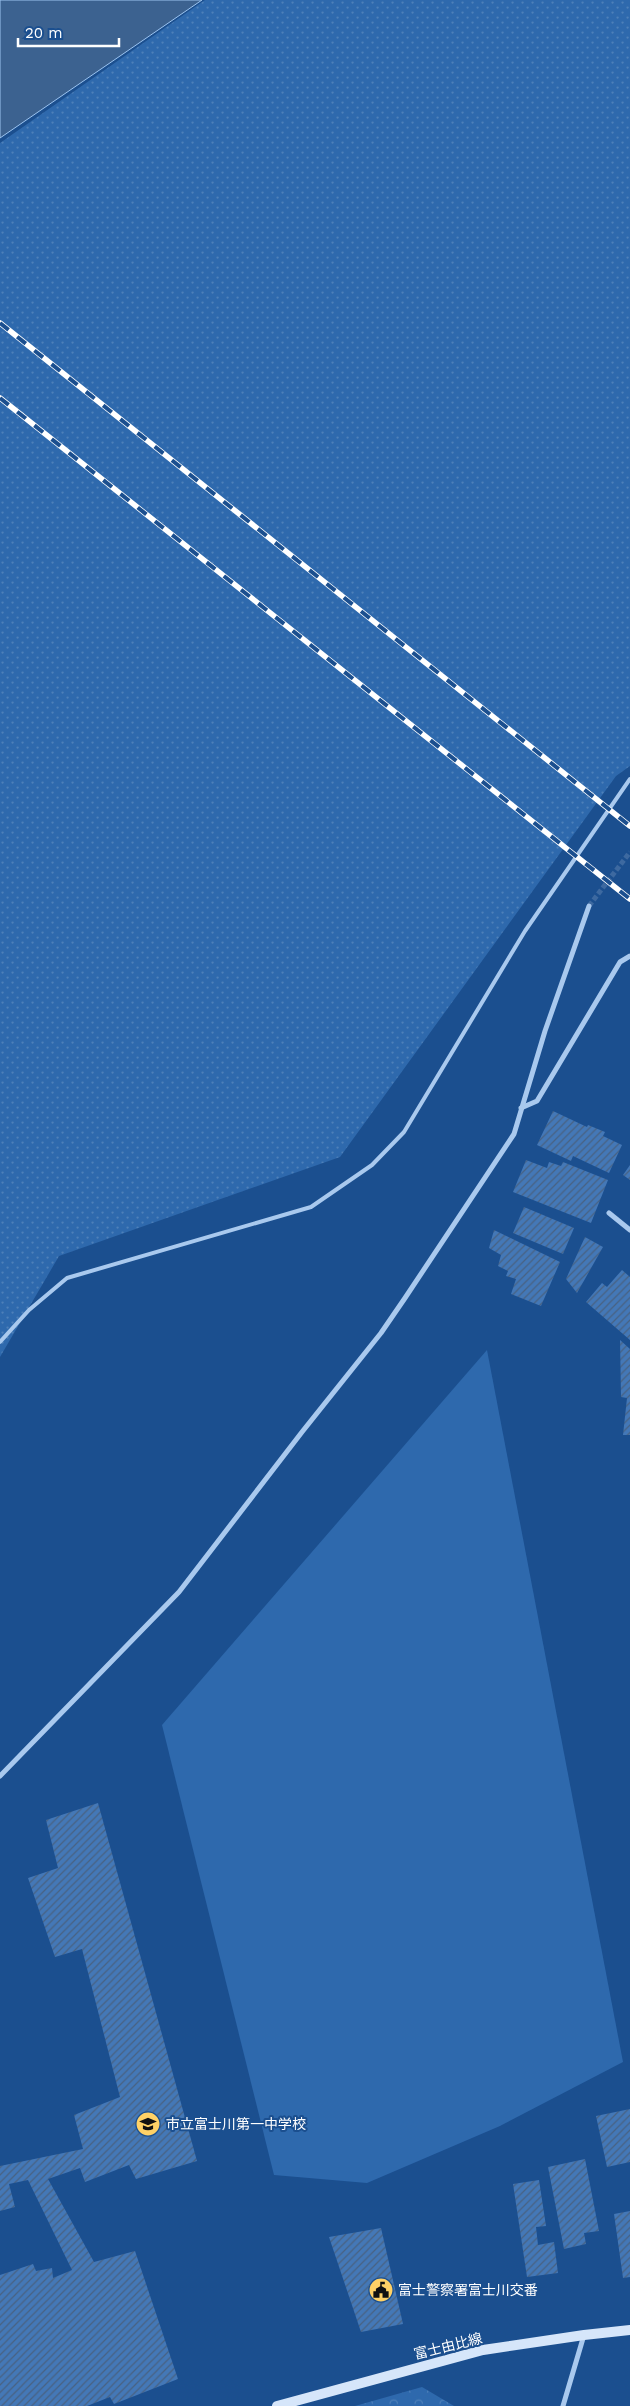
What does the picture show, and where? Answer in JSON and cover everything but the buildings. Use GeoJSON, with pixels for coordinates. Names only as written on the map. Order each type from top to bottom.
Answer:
{"type":"FeatureCollection","features":[{"type":"Feature","properties":{"kind":"main road","name":"富士由比線"},"geometry":{"type":"LineString","coordinates":[[277,2406],[483,2350],[630,2330]]}},
{"type":"Feature","properties":{"kind":"street"},"geometry":{"type":"LineString","coordinates":[[0,1776],[179,1592],[381,1333],[405,1298],[514,1134],[545,1031],[589,906]]}},
{"type":"Feature","properties":{"kind":"street"},"geometry":{"type":"LineString","coordinates":[[521,1108],[537,1101],[620,962],[630,956]]}},
{"type":"Feature","properties":{"kind":"street"},"geometry":{"type":"LineString","coordinates":[[609,1214],[630,1230]]}},
{"type":"Feature","properties":{"kind":"street"},"geometry":{"type":"LineString","coordinates":[[564,2406],[584,2335]]}},
{"type":"Feature","properties":{"kind":"lane"},"geometry":{"type":"LineString","coordinates":[[0,1342],[28,1310],[67,1278],[312,1207],[372,1165],[404,1132],[526,932],[630,779]]}},
{"type":"Feature","properties":{"kind":"green space"},"geometry":{"type":"Polygon","coordinates":[[[205,0],[630,0],[630,766],[616,776],[340,1157],[59,1256],[0,1357],[0,143],[205,0]]]}},
{"type":"Feature","properties":{"kind":"green space"},"geometry":{"type":"Polygon","coordinates":[[[487,1350],[623,2062],[500,2126],[367,2183],[274,2175],[162,1725],[487,1350]]]}},
{"type":"Feature","properties":{"kind":"green space"},"geometry":{"type":"Polygon","coordinates":[[[422,2387],[454,2406],[355,2406],[422,2387]]]}},
{"type":"Feature","properties":{"kind":"shaded area"},"geometry":{"type":"Polygon","coordinates":[[[0,0],[202,0],[0,138],[0,0]]]}},
{"type":"Feature","properties":{"kind":"tunnel"},"geometry":{"type":"LineString","coordinates":[[589,906],[630,852]]}},
{"type":"Feature","properties":{"kind":"railway"},"geometry":{"type":"LineString","coordinates":[[0,323],[630,826]]}},
{"type":"Feature","properties":{"kind":"railway"},"geometry":{"type":"LineString","coordinates":[[0,398],[630,899]]}},
{"type":"Feature","properties":{"kind":"place","name":"市立富士川第一中学校"},"geometry":{"type":"Point","coordinates":[148,2124]}},
{"type":"Feature","properties":{"kind":"place","name":"富士警察署富士川交番"},"geometry":{"type":"Point","coordinates":[381,2290]}}]}
